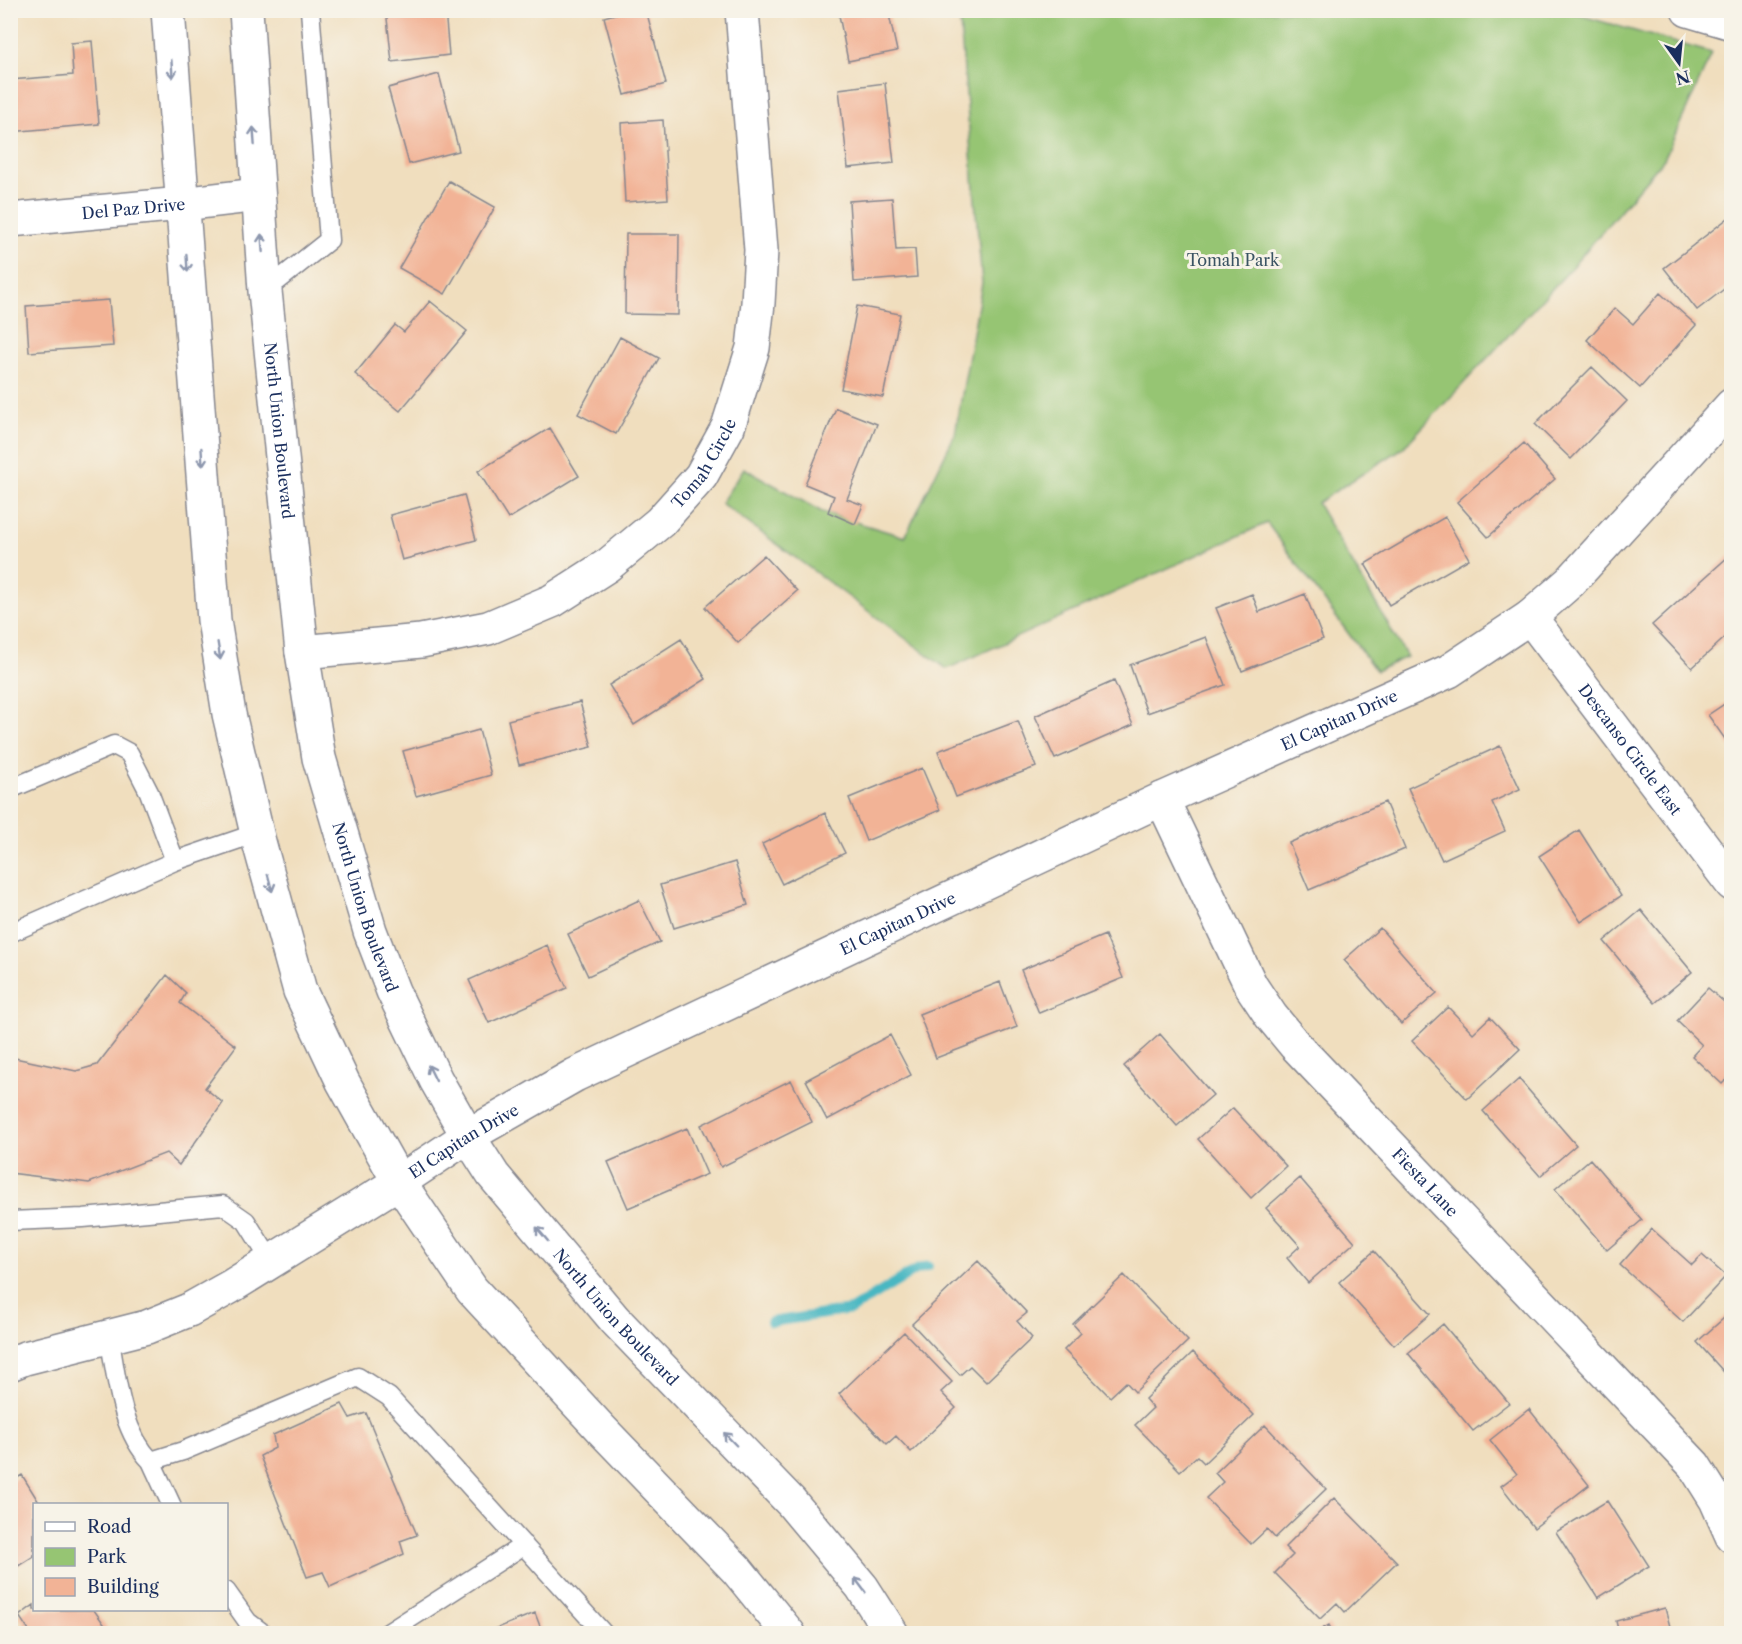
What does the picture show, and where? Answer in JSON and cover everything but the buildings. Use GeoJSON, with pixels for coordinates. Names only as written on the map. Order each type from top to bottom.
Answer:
{"type":"FeatureCollection","features":[{"type":"Feature","properties":{"kind":"street"},"geometry":{"type":"LineString","coordinates":[[168,10],[214,620],[229,714],[257,833],[300,991],[343,1082],[399,1182],[472,1290],[602,1430],[737,1570],[789,1634]]}},
{"type":"Feature","properties":{"kind":"street","name":"North Union Boulevard"},"geometry":{"type":"LineString","coordinates":[[246,10],[265,291],[302,652],[319,758],[370,932],[398,1001],[436,1080],[493,1175],[615,1320],[798,1510],[862,1587],[892,1634]]}},
{"type":"Feature","properties":{"kind":"street","name":"Tomah Circle"},"geometry":{"type":"LineString","coordinates":[[302,652],[421,641],[488,628],[552,601],[616,558],[660,522],[701,476],[728,427],[753,348],[758,303],[761,250],[742,10]]}},
{"type":"Feature","properties":{"kind":"street"},"geometry":{"type":"LineString","coordinates":[[1688,10],[1731,23]]}},
{"type":"Feature","properties":{"kind":"street","name":"Del Paz Drive"},"geometry":{"type":"LineString","coordinates":[[10,220],[258,195]]}},
{"type":"Feature","properties":{"kind":"street","name":"El Capitan Drive"},"geometry":{"type":"LineString","coordinates":[[10,1364],[25,1358],[147,1327],[189,1310],[399,1182],[468,1136],[575,1075],[1162,799],[1449,671],[1530,616],[1570,582],[1731,405]]}},
{"type":"Feature","properties":{"kind":"street","name":"Descanso Circle East"},"geometry":{"type":"LineString","coordinates":[[1530,616],[1731,884]]}},
{"type":"Feature","properties":{"kind":"street","name":"Fiesta Lane"},"geometry":{"type":"LineString","coordinates":[[1162,799],[1251,986],[1270,1016],[1694,1465],[1716,1500],[1731,1536]]}},
{"type":"Feature","properties":{"kind":"lane"},"geometry":{"type":"LineString","coordinates":[[265,291],[329,240],[310,10]]}},
{"type":"Feature","properties":{"kind":"lane"},"geometry":{"type":"LineString","coordinates":[[10,789],[114,745],[129,753],[149,792],[175,861]]}},
{"type":"Feature","properties":{"kind":"lane"},"geometry":{"type":"LineString","coordinates":[[10,933],[175,861],[257,833]]}},
{"type":"Feature","properties":{"kind":"lane"},"geometry":{"type":"LineString","coordinates":[[10,1221],[83,1218],[223,1205],[246,1221],[271,1261]]}},
{"type":"Feature","properties":{"kind":"lane"},"geometry":{"type":"LineString","coordinates":[[109,1336],[122,1407],[140,1449],[151,1461],[171,1503]]}},
{"type":"Feature","properties":{"kind":"lane"},"geometry":{"type":"LineString","coordinates":[[151,1461],[183,1451],[358,1377],[388,1397],[604,1634]]}},
{"type":"Feature","properties":{"kind":"lane"},"geometry":{"type":"LineString","coordinates":[[386,1634],[524,1545]]}},
{"type":"Feature","properties":{"kind":"lane"},"geometry":{"type":"LineString","coordinates":[[228,1594],[248,1622],[264,1634]]}},
{"type":"Feature","properties":{"kind":"green space","name":"Tomah Park"},"geometry":{"type":"Polygon","coordinates":[[[959,11],[1565,11],[1712,53],[1664,159],[1566,274],[1403,448],[1317,503],[1407,657],[1376,671],[1267,523],[947,669],[721,503],[744,468],[822,512],[905,537],[955,434],[982,283],[959,11]]]}},
{"type":"Feature","properties":{"kind":"waterway"},"geometry":{"type":"LineString","coordinates":[[771,1322],[851,1310],[916,1270],[928,1266]]}}]}
